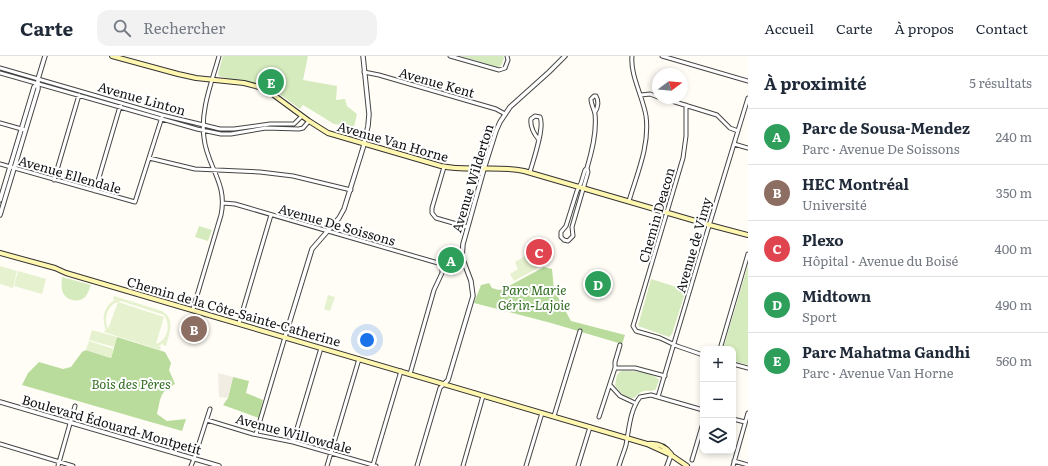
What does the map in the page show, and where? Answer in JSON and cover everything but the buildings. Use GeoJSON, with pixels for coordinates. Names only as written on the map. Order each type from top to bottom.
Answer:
{"type":"FeatureCollection","features":[{"type":"Feature","properties":{"kind":"main road","name":"Avenue Van Horne"},"geometry":{"type":"LineString","coordinates":[[112,56],[178,74],[244,83],[259,87],[274,95],[309,122],[328,133],[444,167],[459,169],[506,168],[530,172],[667,213],[748,235]]}},
{"type":"Feature","properties":{"kind":"main road","name":"Chemin de la Côte-Sainte-Catherine"},"geometry":{"type":"LineString","coordinates":[[0,253],[647,444],[665,447],[672,455],[687,466]]}},
{"type":"Feature","properties":{"kind":"street"},"geometry":{"type":"LineString","coordinates":[[0,215],[34,87],[38,81],[45,56]]}},
{"type":"Feature","properties":{"kind":"street"},"geometry":{"type":"LineString","coordinates":[[193,309],[221,215],[223,203],[220,185],[207,151],[203,130],[204,112],[219,56]]}},
{"type":"Feature","properties":{"kind":"street"},"geometry":{"type":"LineString","coordinates":[[256,434],[312,248],[342,214],[351,190],[368,126],[369,114],[363,56]]}},
{"type":"Feature","properties":{"kind":"street"},"geometry":{"type":"LineString","coordinates":[[450,56],[499,70],[505,68],[508,60],[507,56]]}},
{"type":"Feature","properties":{"kind":"street","name":"Avenue Wilderton"},"geometry":{"type":"LineString","coordinates":[[417,466],[440,388],[448,380],[472,296],[471,280],[462,257],[463,244],[496,131],[505,114],[513,104],[565,56]]}},
{"type":"Feature","properties":{"kind":"street"},"geometry":{"type":"LineString","coordinates":[[629,201],[646,139],[646,116],[635,77],[632,56]]}},
{"type":"Feature","properties":{"kind":"street"},"geometry":{"type":"LineString","coordinates":[[662,56],[748,81]]}},
{"type":"Feature","properties":{"kind":"street","name":"Avenue Linton"},"geometry":{"type":"LineString","coordinates":[[0,68],[120,108],[228,130],[262,124],[294,124],[302,116]]}},
{"type":"Feature","properties":{"kind":"street","name":"Avenue Kent"},"geometry":{"type":"LineString","coordinates":[[364,72],[496,109],[505,114]]}},
{"type":"Feature","properties":{"kind":"street","name":"Avenue Linton"},"geometry":{"type":"LineString","coordinates":[[0,73],[80,91],[122,103],[203,130],[221,134],[231,134],[266,128],[299,129],[306,126],[309,122]]}},
{"type":"Feature","properties":{"kind":"street"},"geometry":{"type":"LineString","coordinates":[[54,180],[80,91]]}},
{"type":"Feature","properties":{"kind":"street"},"geometry":{"type":"LineString","coordinates":[[641,95],[652,95]]}},
{"type":"Feature","properties":{"kind":"street"},"geometry":{"type":"LineString","coordinates":[[581,188],[566,226],[561,232],[561,237],[564,240],[569,240],[573,236],[572,227],[581,188],[585,170],[587,168],[594,142],[595,112],[598,100],[596,96],[594,96],[591,99],[595,112]]}},
{"type":"Feature","properties":{"kind":"street","name":"Avenue de Vimy"},"geometry":{"type":"LineString","coordinates":[[658,397],[748,98]]}},
{"type":"Feature","properties":{"kind":"street"},"geometry":{"type":"LineString","coordinates":[[95,191],[122,103]]}},
{"type":"Feature","properties":{"kind":"street"},"geometry":{"type":"LineString","coordinates":[[683,104],[717,115],[730,128],[738,131]]}},
{"type":"Feature","properties":{"kind":"street","name":"Chemin Deacon"},"geometry":{"type":"LineString","coordinates":[[674,344],[636,331],[634,324],[684,152],[686,136],[686,105]]}},
{"type":"Feature","properties":{"kind":"street"},"geometry":{"type":"LineString","coordinates":[[530,172],[539,140],[542,119],[535,116],[531,119],[531,123],[539,140]]}},
{"type":"Feature","properties":{"kind":"street"},"geometry":{"type":"LineString","coordinates":[[162,117],[149,158],[185,167],[260,172],[293,176],[351,190]]}},
{"type":"Feature","properties":{"kind":"street"},"geometry":{"type":"LineString","coordinates":[[0,123],[23,130]]}},
{"type":"Feature","properties":{"kind":"street"},"geometry":{"type":"LineString","coordinates":[[281,123],[281,128]]}},
{"type":"Feature","properties":{"kind":"street"},"geometry":{"type":"LineString","coordinates":[[734,144],[748,148]]}},
{"type":"Feature","properties":{"kind":"street","name":"Avenue Ellendale"},"geometry":{"type":"LineString","coordinates":[[0,164],[135,202],[149,158]]}},
{"type":"Feature","properties":{"kind":"street"},"geometry":{"type":"LineString","coordinates":[[444,167],[432,208],[432,213],[436,218],[467,227]]}},
{"type":"Feature","properties":{"kind":"street"},"geometry":{"type":"LineString","coordinates":[[0,200],[12,168]]}},
{"type":"Feature","properties":{"kind":"street","name":"Avenue De Soissons"},"geometry":{"type":"LineString","coordinates":[[223,203],[235,204],[438,263],[443,268],[442,273],[434,290],[410,374]]}},
{"type":"Feature","properties":{"kind":"street"},"geometry":{"type":"LineString","coordinates":[[239,324],[271,215]]}},
{"type":"Feature","properties":{"kind":"street"},"geometry":{"type":"LineString","coordinates":[[721,346],[748,254]]}},
{"type":"Feature","properties":{"kind":"street"},"geometry":{"type":"LineString","coordinates":[[554,416],[580,331]]}},
{"type":"Feature","properties":{"kind":"street"},"geometry":{"type":"LineString","coordinates":[[674,344],[700,354]]}},
{"type":"Feature","properties":{"kind":"street"},"geometry":{"type":"LineString","coordinates":[[599,417],[615,368],[615,362],[620,345]]}},
{"type":"Feature","properties":{"kind":"street"},"geometry":{"type":"LineString","coordinates":[[292,442],[321,347]]}},
{"type":"Feature","properties":{"kind":"street"},"geometry":{"type":"LineString","coordinates":[[328,466],[359,359]]}},
{"type":"Feature","properties":{"kind":"street"},"geometry":{"type":"LineString","coordinates":[[736,365],[748,368]]}},
{"type":"Feature","properties":{"kind":"street"},"geometry":{"type":"LineString","coordinates":[[615,368],[635,368],[665,376]]}},
{"type":"Feature","properties":{"kind":"street"},"geometry":{"type":"LineString","coordinates":[[375,466],[401,371]]}},
{"type":"Feature","properties":{"kind":"street"},"geometry":{"type":"LineString","coordinates":[[610,385],[620,396],[636,403]]}},
{"type":"Feature","properties":{"kind":"street"},"geometry":{"type":"LineString","coordinates":[[619,466],[636,403],[640,397],[651,395],[700,409]]}},
{"type":"Feature","properties":{"kind":"street"},"geometry":{"type":"LineString","coordinates":[[462,466],[483,396]]}},
{"type":"Feature","properties":{"kind":"street","name":"Boulevard Édouard-Montpetit"},"geometry":{"type":"LineString","coordinates":[[0,402],[218,466]]}},
{"type":"Feature","properties":{"kind":"street"},"geometry":{"type":"LineString","coordinates":[[58,466],[75,406]]}},
{"type":"Feature","properties":{"kind":"street"},"geometry":{"type":"LineString","coordinates":[[190,466],[194,459],[210,409]]}},
{"type":"Feature","properties":{"kind":"street"},"geometry":{"type":"LineString","coordinates":[[526,466],[542,413]]}},
{"type":"Feature","properties":{"kind":"street"},"geometry":{"type":"LineString","coordinates":[[733,466],[748,413]]}},
{"type":"Feature","properties":{"kind":"street","name":"Avenue Willowdale"},"geometry":{"type":"LineString","coordinates":[[207,420],[256,434],[292,442],[375,466]]}},
{"type":"Feature","properties":{"kind":"street"},"geometry":{"type":"LineString","coordinates":[[736,420],[745,422]]}},
{"type":"Feature","properties":{"kind":"street"},"geometry":{"type":"LineString","coordinates":[[578,466],[590,427]]}},
{"type":"Feature","properties":{"kind":"street"},"geometry":{"type":"LineString","coordinates":[[743,432],[748,433]]}},
{"type":"Feature","properties":{"kind":"street"},"geometry":{"type":"LineString","coordinates":[[692,460],[700,433]]}},
{"type":"Feature","properties":{"kind":"street"},"geometry":{"type":"LineString","coordinates":[[0,444],[74,466]]}},
{"type":"Feature","properties":{"kind":"street"},"geometry":{"type":"LineString","coordinates":[[667,466],[672,455]]}},
{"type":"Feature","properties":{"kind":"street"},"geometry":{"type":"LineString","coordinates":[[734,461],[748,465]]}},
{"type":"Feature","properties":{"kind":"green space"},"geometry":{"type":"Polygon","coordinates":[[[223,56],[308,56],[303,80],[337,86],[336,100],[345,99],[347,106],[357,114],[354,127],[334,124],[303,105],[300,109],[274,90],[219,76],[218,74],[223,56]]]}},
{"type":"Feature","properties":{"kind":"green space"},"geometry":{"type":"Polygon","coordinates":[[[461,56],[503,56],[504,58],[501,66],[497,67],[461,56]]]}},
{"type":"Feature","properties":{"kind":"green space"},"geometry":{"type":"Polygon","coordinates":[[[199,226],[212,230],[208,241],[195,237],[199,226]]]}},
{"type":"Feature","properties":{"kind":"green space"},"geometry":{"type":"Polygon","coordinates":[[[457,248],[462,267],[447,271],[446,266],[442,261],[457,248]]]}},
{"type":"Feature","properties":{"kind":"green space"},"geometry":{"type":"Polygon","coordinates":[[[529,254],[533,261],[541,257],[545,264],[514,281],[510,274],[518,269],[515,262],[529,254]]]}},
{"type":"Feature","properties":{"kind":"green space"},"geometry":{"type":"Polygon","coordinates":[[[748,265],[748,365],[736,362],[736,346],[724,346],[748,265]]]}},
{"type":"Feature","properties":{"kind":"green space"},"geometry":{"type":"Polygon","coordinates":[[[0,266],[17,271],[13,288],[0,284],[0,266]]]}},
{"type":"Feature","properties":{"kind":"green space","name":"Parc Marie Gérin-Lajoie"},"geometry":{"type":"Polygon","coordinates":[[[544,267],[552,269],[554,290],[571,321],[625,335],[622,344],[551,323],[474,303],[481,285],[489,283],[492,288],[499,290],[544,267]]]}},
{"type":"Feature","properties":{"kind":"green space"},"geometry":{"type":"Polygon","coordinates":[[[18,271],[46,279],[42,294],[14,286],[18,271]]]}},
{"type":"Feature","properties":{"kind":"green space"},"geometry":{"type":"Polygon","coordinates":[[[62,277],[91,285],[86,296],[79,300],[72,300],[65,296],[62,290],[62,277]]]}},
{"type":"Feature","properties":{"kind":"green space"},"geometry":{"type":"Polygon","coordinates":[[[651,279],[686,290],[672,334],[669,337],[638,326],[651,279]]]}},
{"type":"Feature","properties":{"kind":"green space"},"geometry":{"type":"Polygon","coordinates":[[[328,295],[335,297],[330,311],[324,309],[328,295]]]}},
{"type":"Feature","properties":{"kind":"green space"},"geometry":{"type":"Polygon","coordinates":[[[114,296],[162,311],[166,314],[170,322],[170,332],[166,346],[163,345],[164,343],[159,346],[161,347],[160,350],[104,332],[106,330],[104,326],[104,313],[108,305],[115,300],[113,299],[114,296]],[[121,301],[117,302],[110,308],[106,316],[106,320],[108,329],[118,302],[164,317],[156,344],[166,336],[168,328],[164,315],[121,301]]]}},
{"type":"Feature","properties":{"kind":"green space"},"geometry":{"type":"Polygon","coordinates":[[[92,330],[117,337],[114,347],[89,340],[92,330]]]}},
{"type":"Feature","properties":{"kind":"green space","name":"Bois des Pères"},"geometry":{"type":"Polygon","coordinates":[[[117,337],[165,352],[171,363],[169,370],[175,384],[163,393],[157,414],[167,421],[186,419],[182,431],[22,385],[28,373],[39,362],[63,369],[71,367],[82,352],[86,350],[111,358],[117,337]]]}},
{"type":"Feature","properties":{"kind":"green space"},"geometry":{"type":"Polygon","coordinates":[[[89,341],[114,349],[111,358],[86,350],[89,341]]]}},
{"type":"Feature","properties":{"kind":"green space"},"geometry":{"type":"Polygon","coordinates":[[[621,371],[636,371],[647,373],[656,377],[659,380],[656,389],[639,393],[633,398],[628,398],[620,392],[615,385],[617,375],[621,371]]]}},
{"type":"Feature","properties":{"kind":"green space"},"geometry":{"type":"Polygon","coordinates":[[[233,377],[249,381],[246,393],[263,400],[259,418],[223,405],[228,398],[233,377]]]}},
{"type":"Feature","properties":{"kind":"shaded area"},"geometry":{"type":"Polygon","coordinates":[[[218,373],[233,377],[228,398],[219,397],[218,373]]]}},
{"type":"Feature","properties":{"kind":"place","name":"Parc Mahatma Gandhi"},"geometry":{"type":"Point","coordinates":[271,82]}},
{"type":"Feature","properties":{"kind":"place","name":"Plexo"},"geometry":{"type":"Point","coordinates":[539,252]}},
{"type":"Feature","properties":{"kind":"place","name":"Parc de Sousa-Mendez"},"geometry":{"type":"Point","coordinates":[451,260]}},
{"type":"Feature","properties":{"kind":"place","name":"Midtown"},"geometry":{"type":"Point","coordinates":[598,284]}},
{"type":"Feature","properties":{"kind":"place","name":"HEC Montréal"},"geometry":{"type":"Point","coordinates":[194,329]}}]}
